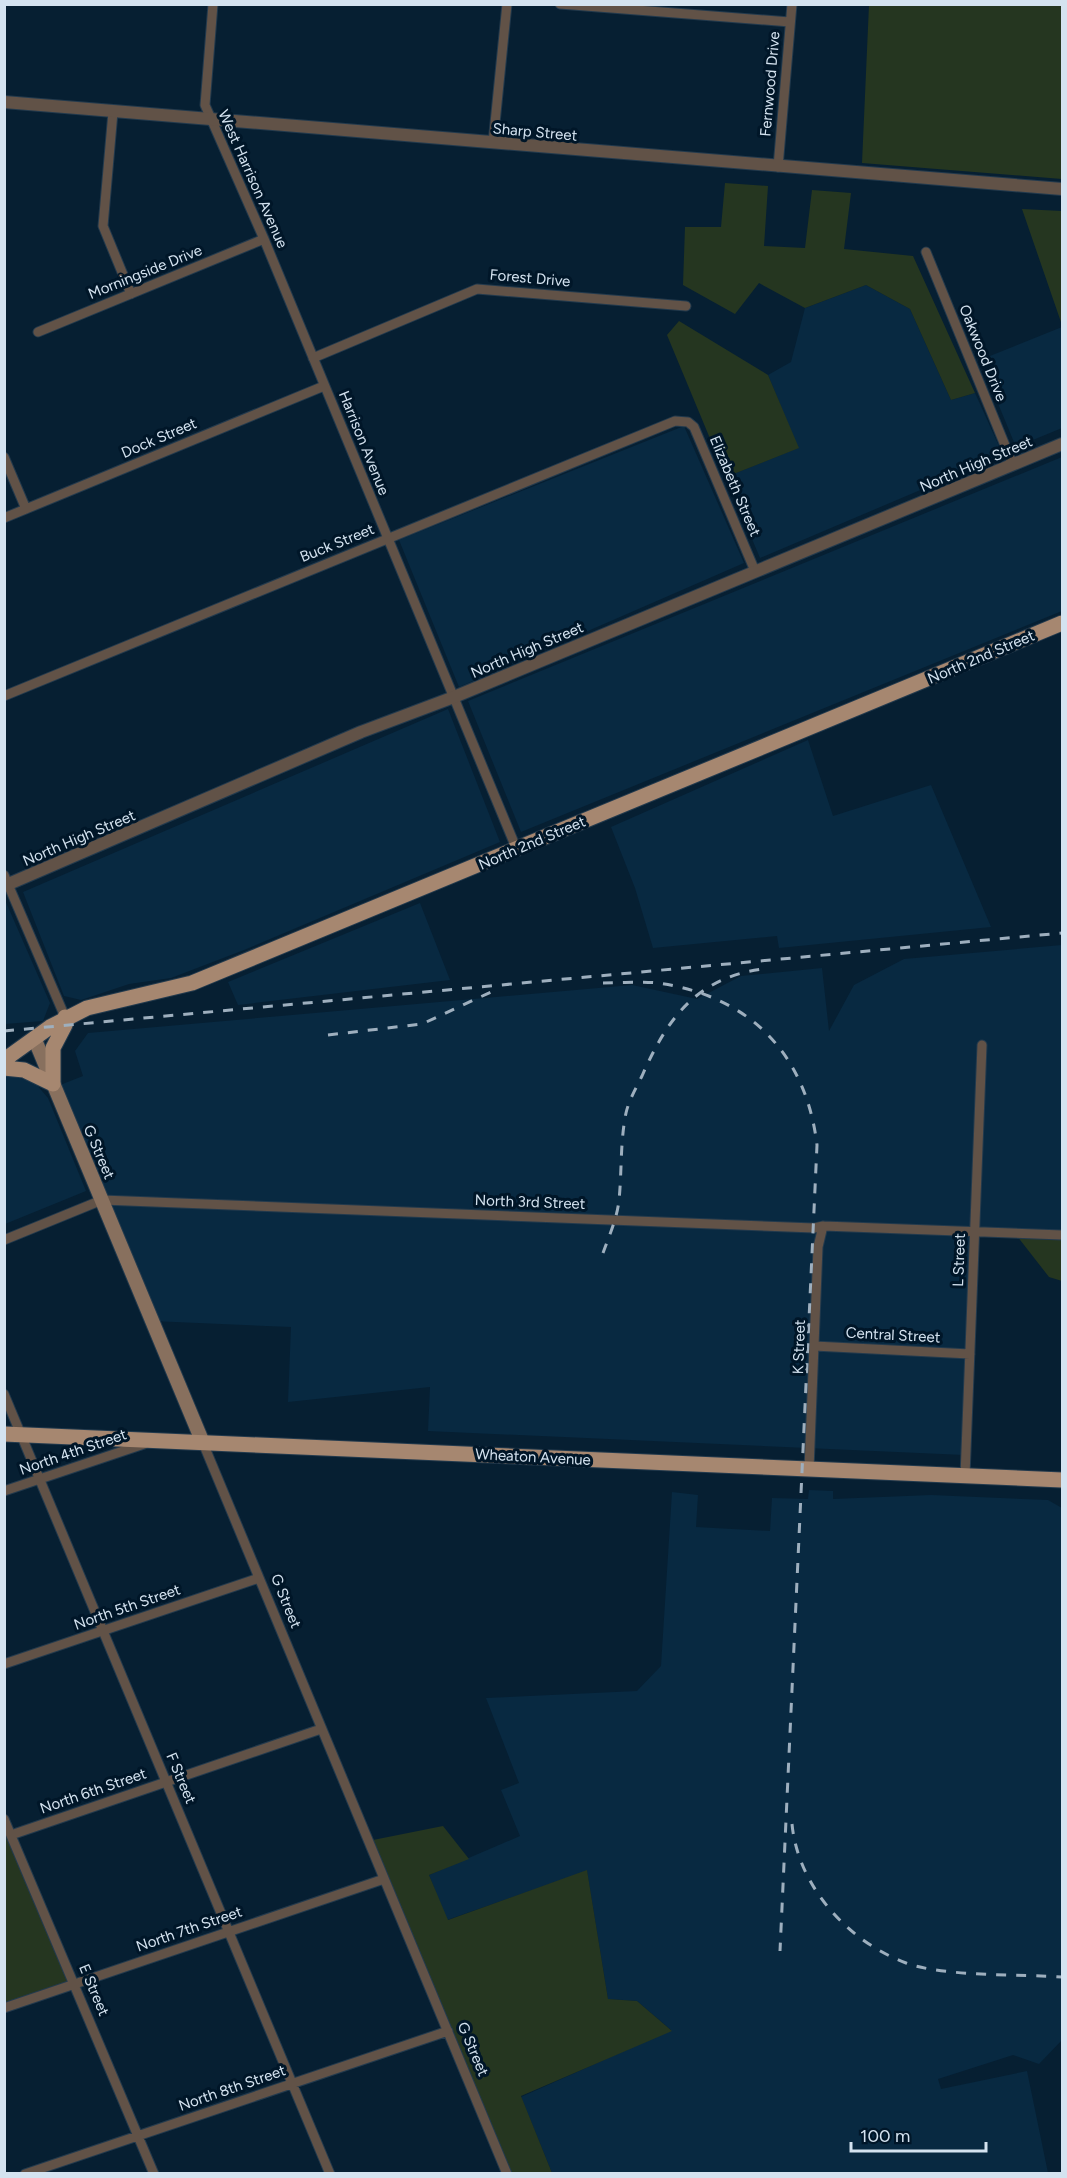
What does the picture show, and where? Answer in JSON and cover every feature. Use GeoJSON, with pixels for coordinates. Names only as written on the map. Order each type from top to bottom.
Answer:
{"type":"FeatureCollection","features":[{"type":"Feature","properties":{"kind":"main road","name":"North 2nd Street"},"geometry":{"type":"LineString","coordinates":[[4,1060],[65,1017],[112,1000],[192,983],[1062,624]]}},
{"type":"Feature","properties":{"kind":"main road"},"geometry":{"type":"LineString","coordinates":[[4,1068],[24,1070],[53,1084],[53,1048],[65,1026],[65,1017]]}},
{"type":"Feature","properties":{"kind":"main road","name":"G Street"},"geometry":{"type":"LineString","coordinates":[[35,1040],[203,1443]]}},
{"type":"Feature","properties":{"kind":"main road","name":"Wheaton Avenue"},"geometry":{"type":"LineString","coordinates":[[4,1434],[1062,1480]]}},
{"type":"Feature","properties":{"kind":"street","name":"West Harrison Avenue"},"geometry":{"type":"LineString","coordinates":[[213,4],[205,105],[313,358]]}},
{"type":"Feature","properties":{"kind":"street"},"geometry":{"type":"LineString","coordinates":[[493,143],[507,4]]}},
{"type":"Feature","properties":{"kind":"street"},"geometry":{"type":"LineString","coordinates":[[560,4],[790,22]]}},
{"type":"Feature","properties":{"kind":"street","name":"Fernwood Drive"},"geometry":{"type":"LineString","coordinates":[[778,167],[792,4]]}},
{"type":"Feature","properties":{"kind":"street","name":"Sharp Street"},"geometry":{"type":"LineString","coordinates":[[4,102],[1062,189]]}},
{"type":"Feature","properties":{"kind":"street"},"geometry":{"type":"LineString","coordinates":[[113,112],[103,226],[131,294]]}},
{"type":"Feature","properties":{"kind":"street","name":"Morningside Drive"},"geometry":{"type":"LineString","coordinates":[[38,332],[264,239]]}},
{"type":"Feature","properties":{"kind":"street","name":"Oakwood Drive"},"geometry":{"type":"LineString","coordinates":[[926,252],[1013,465]]}},
{"type":"Feature","properties":{"kind":"street","name":"Forest Drive"},"geometry":{"type":"LineString","coordinates":[[313,358],[477,289],[687,306]]}},
{"type":"Feature","properties":{"kind":"street","name":"Harrison Avenue"},"geometry":{"type":"LineString","coordinates":[[313,358],[517,850]]}},
{"type":"Feature","properties":{"kind":"street","name":"Dock Street"},"geometry":{"type":"LineString","coordinates":[[4,518],[324,386]]}},
{"type":"Feature","properties":{"kind":"street","name":"Buck Street"},"geometry":{"type":"LineString","coordinates":[[4,696],[578,459],[681,420]]}},
{"type":"Feature","properties":{"kind":"street","name":"Elizabeth Street"},"geometry":{"type":"LineString","coordinates":[[681,420],[694,427],[755,572]]}},
{"type":"Feature","properties":{"kind":"street","name":"North High Street"},"geometry":{"type":"LineString","coordinates":[[6,882],[361,732],[454,697],[1062,444]]}},
{"type":"Feature","properties":{"kind":"street"},"geometry":{"type":"LineString","coordinates":[[4,457],[26,509]]}},
{"type":"Feature","properties":{"kind":"street"},"geometry":{"type":"LineString","coordinates":[[6,882],[65,1017]]}},
{"type":"Feature","properties":{"kind":"street","name":"L Street"},"geometry":{"type":"LineString","coordinates":[[965,1476],[982,1045]]}},
{"type":"Feature","properties":{"kind":"street","name":"North 3rd Street"},"geometry":{"type":"LineString","coordinates":[[4,1240],[102,1200],[813,1228],[823,1226],[1062,1235]]}},
{"type":"Feature","properties":{"kind":"street","name":"K Street"},"geometry":{"type":"LineString","coordinates":[[809,1469],[818,1247],[823,1226]]}},
{"type":"Feature","properties":{"kind":"street","name":"Central Street"},"geometry":{"type":"LineString","coordinates":[[814,1346],[970,1354]]}},
{"type":"Feature","properties":{"kind":"street","name":"F Street"},"geometry":{"type":"LineString","coordinates":[[4,1394],[330,2174]]}},
{"type":"Feature","properties":{"kind":"street","name":"North 4th Street"},"geometry":{"type":"LineString","coordinates":[[4,1491],[151,1441]]}},
{"type":"Feature","properties":{"kind":"street","name":"G Street"},"geometry":{"type":"LineString","coordinates":[[203,1443],[507,2174]]}},
{"type":"Feature","properties":{"kind":"street","name":"North 5th Street"},"geometry":{"type":"LineString","coordinates":[[4,1664],[259,1578]]}},
{"type":"Feature","properties":{"kind":"street","name":"North 6th Street"},"geometry":{"type":"LineString","coordinates":[[11,1835],[321,1729]]}},
{"type":"Feature","properties":{"kind":"street","name":"E Street"},"geometry":{"type":"LineString","coordinates":[[4,1819],[154,2174]]}},
{"type":"Feature","properties":{"kind":"street","name":"North 7th Street"},"geometry":{"type":"LineString","coordinates":[[4,2008],[384,1879]]}},
{"type":"Feature","properties":{"kind":"street","name":"North 8th Street"},"geometry":{"type":"LineString","coordinates":[[25,2174],[448,2031]]}},
{"type":"Feature","properties":{"kind":"shaded area"},"geometry":{"type":"Polygon","coordinates":[[[866,285],[910,309],[951,400],[975,393],[1003,455],[760,558],[726,477],[798,448],[768,375],[791,362],[805,308],[866,285]]]}},
{"type":"Feature","properties":{"kind":"shaded area"},"geometry":{"type":"Polygon","coordinates":[[[1062,327],[1062,428],[1016,447],[980,360],[1062,327]]]}},
{"type":"Feature","properties":{"kind":"shaded area"},"geometry":{"type":"Polygon","coordinates":[[[684,426],[744,563],[459,687],[399,540],[684,426]]]}},
{"type":"Feature","properties":{"kind":"shaded area"},"geometry":{"type":"Polygon","coordinates":[[[1062,457],[1062,611],[521,832],[468,701],[1062,457]]]}},
{"type":"Feature","properties":{"kind":"shaded area"},"geometry":{"type":"Polygon","coordinates":[[[448,709],[500,842],[244,950],[171,978],[129,984],[81,1000],[64,996],[23,892],[448,709]]]}},
{"type":"Feature","properties":{"kind":"shaded area"},"geometry":{"type":"Polygon","coordinates":[[[808,740],[833,816],[931,785],[991,927],[779,948],[777,936],[653,948],[635,888],[611,827],[808,740]]]}},
{"type":"Feature","properties":{"kind":"shaded area"},"geometry":{"type":"Polygon","coordinates":[[[5,900],[50,1003],[43,1021],[5,1024],[5,900]]]}},
{"type":"Feature","properties":{"kind":"shaded area"},"geometry":{"type":"Polygon","coordinates":[[[420,903],[450,980],[238,1005],[228,982],[420,903]]]}},
{"type":"Feature","properties":{"kind":"shaded area"},"geometry":{"type":"Polygon","coordinates":[[[1062,945],[1062,1239],[975,1234],[964,1455],[428,1431],[430,1387],[288,1402],[291,1327],[152,1321],[55,1087],[83,1076],[75,1051],[88,1033],[632,985],[697,999],[741,976],[822,968],[829,1031],[854,985],[904,959],[1062,945]]]}},
{"type":"Feature","properties":{"kind":"shaded area"},"geometry":{"type":"Polygon","coordinates":[[[12,1075],[36,1084],[48,1098],[86,1191],[5,1224],[4,1078],[12,1075]]]}},
{"type":"Feature","properties":{"kind":"shaded area"},"geometry":{"type":"Polygon","coordinates":[[[809,1490],[833,1491],[833,1499],[931,1495],[1048,1500],[1062,1508],[1062,2040],[1039,2064],[1013,2055],[938,2079],[941,2089],[1027,2071],[1048,2173],[552,2173],[521,2097],[671,2030],[637,2001],[608,1999],[587,1871],[447,1920],[429,1875],[520,1836],[501,1790],[519,1783],[486,1698],[637,1691],[661,1666],[672,1492],[698,1495],[696,1527],[770,1531],[772,1498],[808,1499],[809,1490]]]}},
{"type":"Feature","properties":{"kind":"green space"},"geometry":{"type":"Polygon","coordinates":[[[869,5],[1062,5],[1062,179],[862,163],[869,5]]]}},
{"type":"Feature","properties":{"kind":"green space"},"geometry":{"type":"Polygon","coordinates":[[[725,183],[768,186],[764,246],[805,248],[812,190],[851,193],[844,249],[913,256],[975,393],[951,400],[910,309],[866,285],[805,308],[759,283],[735,314],[683,285],[685,227],[721,227],[725,183]]]}},
{"type":"Feature","properties":{"kind":"green space"},"geometry":{"type":"Polygon","coordinates":[[[1022,209],[1062,211],[1062,325],[1022,209]]]}},
{"type":"Feature","properties":{"kind":"green space"},"geometry":{"type":"Polygon","coordinates":[[[679,321],[768,375],[799,448],[726,477],[667,335],[679,321]]]}},
{"type":"Feature","properties":{"kind":"green space"},"geometry":{"type":"Polygon","coordinates":[[[1017,1236],[1062,1239],[1062,1281],[1049,1277],[1017,1236]]]}},
{"type":"Feature","properties":{"kind":"green space"},"geometry":{"type":"Polygon","coordinates":[[[4,1825],[73,1985],[4,2008],[4,1825]]]}},
{"type":"Feature","properties":{"kind":"green space"},"geometry":{"type":"Polygon","coordinates":[[[443,1826],[469,1859],[429,1875],[448,1920],[587,1870],[608,1999],[637,2001],[672,2031],[521,2096],[552,2173],[507,2173],[368,1841],[443,1826]]]}},
{"type":"Feature","properties":{"kind":"railway"},"geometry":{"type":"LineString","coordinates":[[4,1031],[1062,933]]}},
{"type":"Feature","properties":{"kind":"railway"},"geometry":{"type":"LineString","coordinates":[[603,1253],[618,1207],[627,1108],[662,1036],[674,1019],[702,992],[719,981],[762,969]]}},
{"type":"Feature","properties":{"kind":"railway"},"geometry":{"type":"LineString","coordinates":[[603,983],[651,982],[691,990],[720,1001],[746,1016],[768,1035],[786,1057],[800,1083],[811,1112],[817,1145],[780,1951]]}},
{"type":"Feature","properties":{"kind":"railway"},"geometry":{"type":"LineString","coordinates":[[328,1035],[422,1024],[491,992]]}},
{"type":"Feature","properties":{"kind":"railway"},"geometry":{"type":"LineString","coordinates":[[792,1824],[796,1847],[804,1869],[816,1890],[846,1926],[885,1954],[906,1963],[940,1971],[1062,1977]]}}]}
